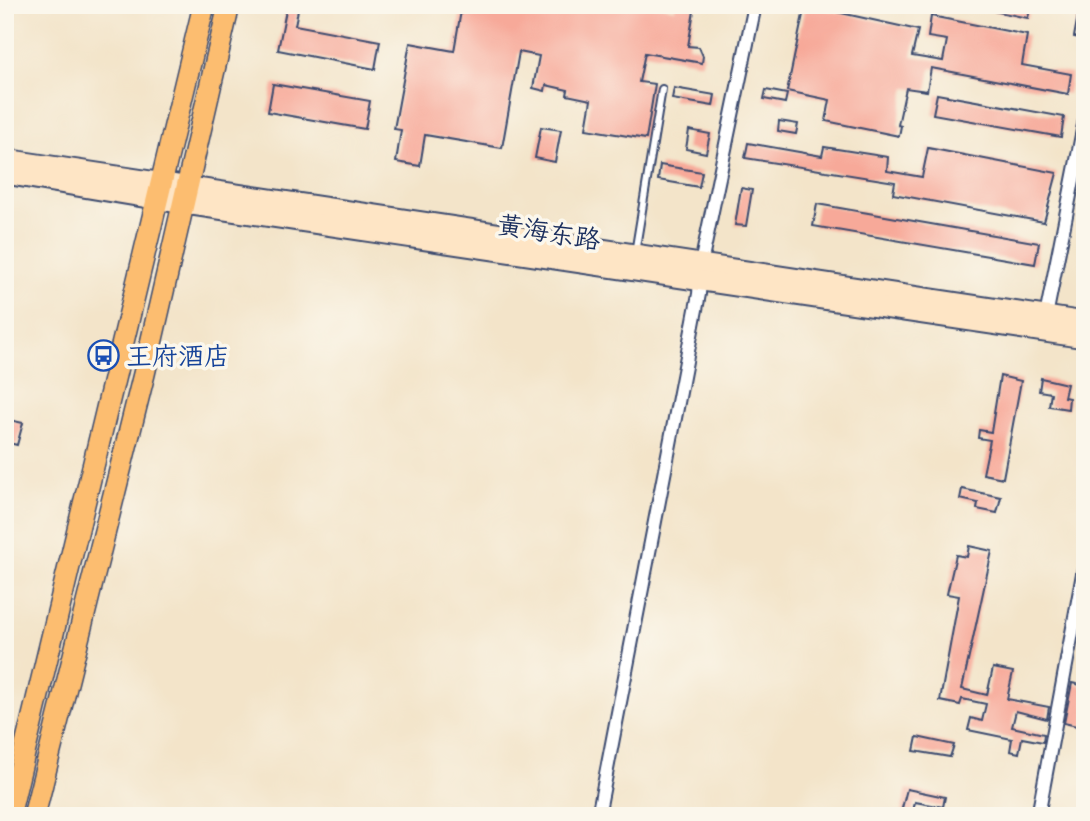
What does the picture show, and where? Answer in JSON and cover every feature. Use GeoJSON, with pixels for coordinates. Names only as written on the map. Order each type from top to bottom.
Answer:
{"type":"FeatureCollection","features":[{"type":"Feature","properties":{"kind":"main road"},"geometry":{"type":"LineString","coordinates":[[9,816],[204,5]]}},
{"type":"Feature","properties":{"kind":"main road"},"geometry":{"type":"LineString","coordinates":[[34,816],[186,195],[229,5]]}},
{"type":"Feature","properties":{"kind":"street"},"geometry":{"type":"LineString","coordinates":[[598,816],[699,294],[699,272],[755,5]]}},
{"type":"Feature","properties":{"kind":"street"},"geometry":{"type":"LineString","coordinates":[[1046,316],[1085,120]]}},
{"type":"Feature","properties":{"kind":"street","name":"黄海东路"},"geometry":{"type":"LineString","coordinates":[[5,159],[161,191],[699,272],[1085,338]]}},
{"type":"Feature","properties":{"kind":"street","name":"黄海东路"},"geometry":{"type":"LineString","coordinates":[[5,174],[161,191]]}},
{"type":"Feature","properties":{"kind":"street","name":"黄海东路"},"geometry":{"type":"LineString","coordinates":[[186,195],[635,254],[699,272],[1085,322]]}},
{"type":"Feature","properties":{"kind":"street"},"geometry":{"type":"LineString","coordinates":[[1038,816],[1085,563]]}},
{"type":"Feature","properties":{"kind":"lane"},"geometry":{"type":"LineString","coordinates":[[635,254],[662,89]]}},
{"type":"Feature","properties":{"kind":"building"},"geometry":{"type":"Polygon","coordinates":[[[287,5],[299,5],[295,25],[380,41],[375,69],[278,50],[287,5]]]}},
{"type":"Feature","properties":{"kind":"building"},"geometry":{"type":"Polygon","coordinates":[[[462,5],[655,5],[675,9],[675,5],[695,5],[688,46],[699,47],[703,56],[702,63],[645,53],[639,82],[655,84],[646,139],[586,129],[591,100],[567,95],[568,90],[546,85],[545,91],[533,88],[539,56],[519,52],[502,148],[425,135],[420,166],[396,162],[401,130],[394,129],[410,43],[454,51],[462,5]]]}},
{"type":"Feature","properties":{"kind":"building"},"geometry":{"type":"Polygon","coordinates":[[[805,5],[918,30],[912,56],[943,61],[947,40],[928,37],[931,16],[1027,35],[1022,65],[1071,74],[1068,94],[931,68],[927,91],[906,88],[898,125],[901,126],[899,136],[826,121],[830,100],[787,91],[805,5]]]}},
{"type":"Feature","properties":{"kind":"building"},"geometry":{"type":"Polygon","coordinates":[[[983,5],[1031,5],[1028,18],[983,9],[983,5]]]}},
{"type":"Feature","properties":{"kind":"building"},"geometry":{"type":"Polygon","coordinates":[[[1080,5],[1085,5],[1085,39],[1074,37],[1080,5]]]}},
{"type":"Feature","properties":{"kind":"building"},"geometry":{"type":"Polygon","coordinates":[[[273,84],[370,101],[365,129],[268,112],[273,84]]]}},
{"type":"Feature","properties":{"kind":"building"},"geometry":{"type":"Polygon","coordinates":[[[674,88],[715,95],[713,106],[672,99],[674,88]]]}},
{"type":"Feature","properties":{"kind":"building"},"geometry":{"type":"Polygon","coordinates":[[[766,90],[787,94],[785,103],[764,99],[766,90]]]}},
{"type":"Feature","properties":{"kind":"building"},"geometry":{"type":"Polygon","coordinates":[[[937,94],[1064,117],[1061,137],[933,114],[937,94]]]}},
{"type":"Feature","properties":{"kind":"building"},"geometry":{"type":"Polygon","coordinates":[[[779,121],[798,124],[796,134],[778,131],[779,121]]]}},
{"type":"Feature","properties":{"kind":"building"},"geometry":{"type":"Polygon","coordinates":[[[541,127],[561,130],[555,162],[535,158],[541,127]]]}},
{"type":"Feature","properties":{"kind":"building"},"geometry":{"type":"Polygon","coordinates":[[[689,130],[710,134],[706,153],[686,149],[689,130]]]}},
{"type":"Feature","properties":{"kind":"building"},"geometry":{"type":"Polygon","coordinates":[[[748,143],[822,156],[824,147],[888,157],[887,171],[922,177],[928,148],[1057,173],[1044,222],[893,194],[895,182],[745,158],[748,143]]]}},
{"type":"Feature","properties":{"kind":"building"},"geometry":{"type":"Polygon","coordinates":[[[660,165],[702,172],[699,187],[658,180],[660,165]]]}},
{"type":"Feature","properties":{"kind":"building"},"geometry":{"type":"Polygon","coordinates":[[[741,188],[752,190],[746,226],[735,225],[741,188]]]}},
{"type":"Feature","properties":{"kind":"building"},"geometry":{"type":"Polygon","coordinates":[[[817,204],[1039,243],[1035,264],[813,226],[817,204]]]}},
{"type":"Feature","properties":{"kind":"building"},"geometry":{"type":"Polygon","coordinates":[[[1000,376],[1021,381],[1003,478],[983,474],[990,440],[978,438],[979,430],[991,432],[1000,376]]]}},
{"type":"Feature","properties":{"kind":"building"},"geometry":{"type":"Polygon","coordinates":[[[1041,378],[1067,384],[1064,397],[1069,398],[1068,409],[1049,406],[1051,393],[1039,391],[1041,378]]]}},
{"type":"Feature","properties":{"kind":"building"},"geometry":{"type":"Polygon","coordinates":[[[5,419],[23,423],[17,445],[5,442],[5,419]]]}},
{"type":"Feature","properties":{"kind":"building"},"geometry":{"type":"Polygon","coordinates":[[[962,489],[1001,497],[997,513],[977,509],[978,503],[960,499],[962,489]]]}},
{"type":"Feature","properties":{"kind":"building"},"geometry":{"type":"Polygon","coordinates":[[[969,546],[992,551],[962,689],[987,695],[993,668],[1013,672],[1007,699],[1049,707],[1047,719],[1016,711],[1012,727],[1044,734],[1043,742],[1022,738],[1019,753],[1010,751],[1012,739],[968,730],[971,718],[982,721],[986,704],[962,699],[960,705],[940,701],[959,596],[947,594],[956,555],[967,557],[969,546]]]}},
{"type":"Feature","properties":{"kind":"building"},"geometry":{"type":"Polygon","coordinates":[[[1072,683],[1085,686],[1085,728],[1064,723],[1072,683]]]}},
{"type":"Feature","properties":{"kind":"building"},"geometry":{"type":"Polygon","coordinates":[[[917,737],[954,745],[950,757],[914,751],[917,737]]]}},
{"type":"Feature","properties":{"kind":"building"},"geometry":{"type":"Polygon","coordinates":[[[907,789],[945,797],[943,807],[915,802],[912,816],[900,816],[907,789]]]}},
{"type":"Feature","properties":{"kind":"place","name":"王府酒店"},"geometry":{"type":"Point","coordinates":[103,356]}}]}
